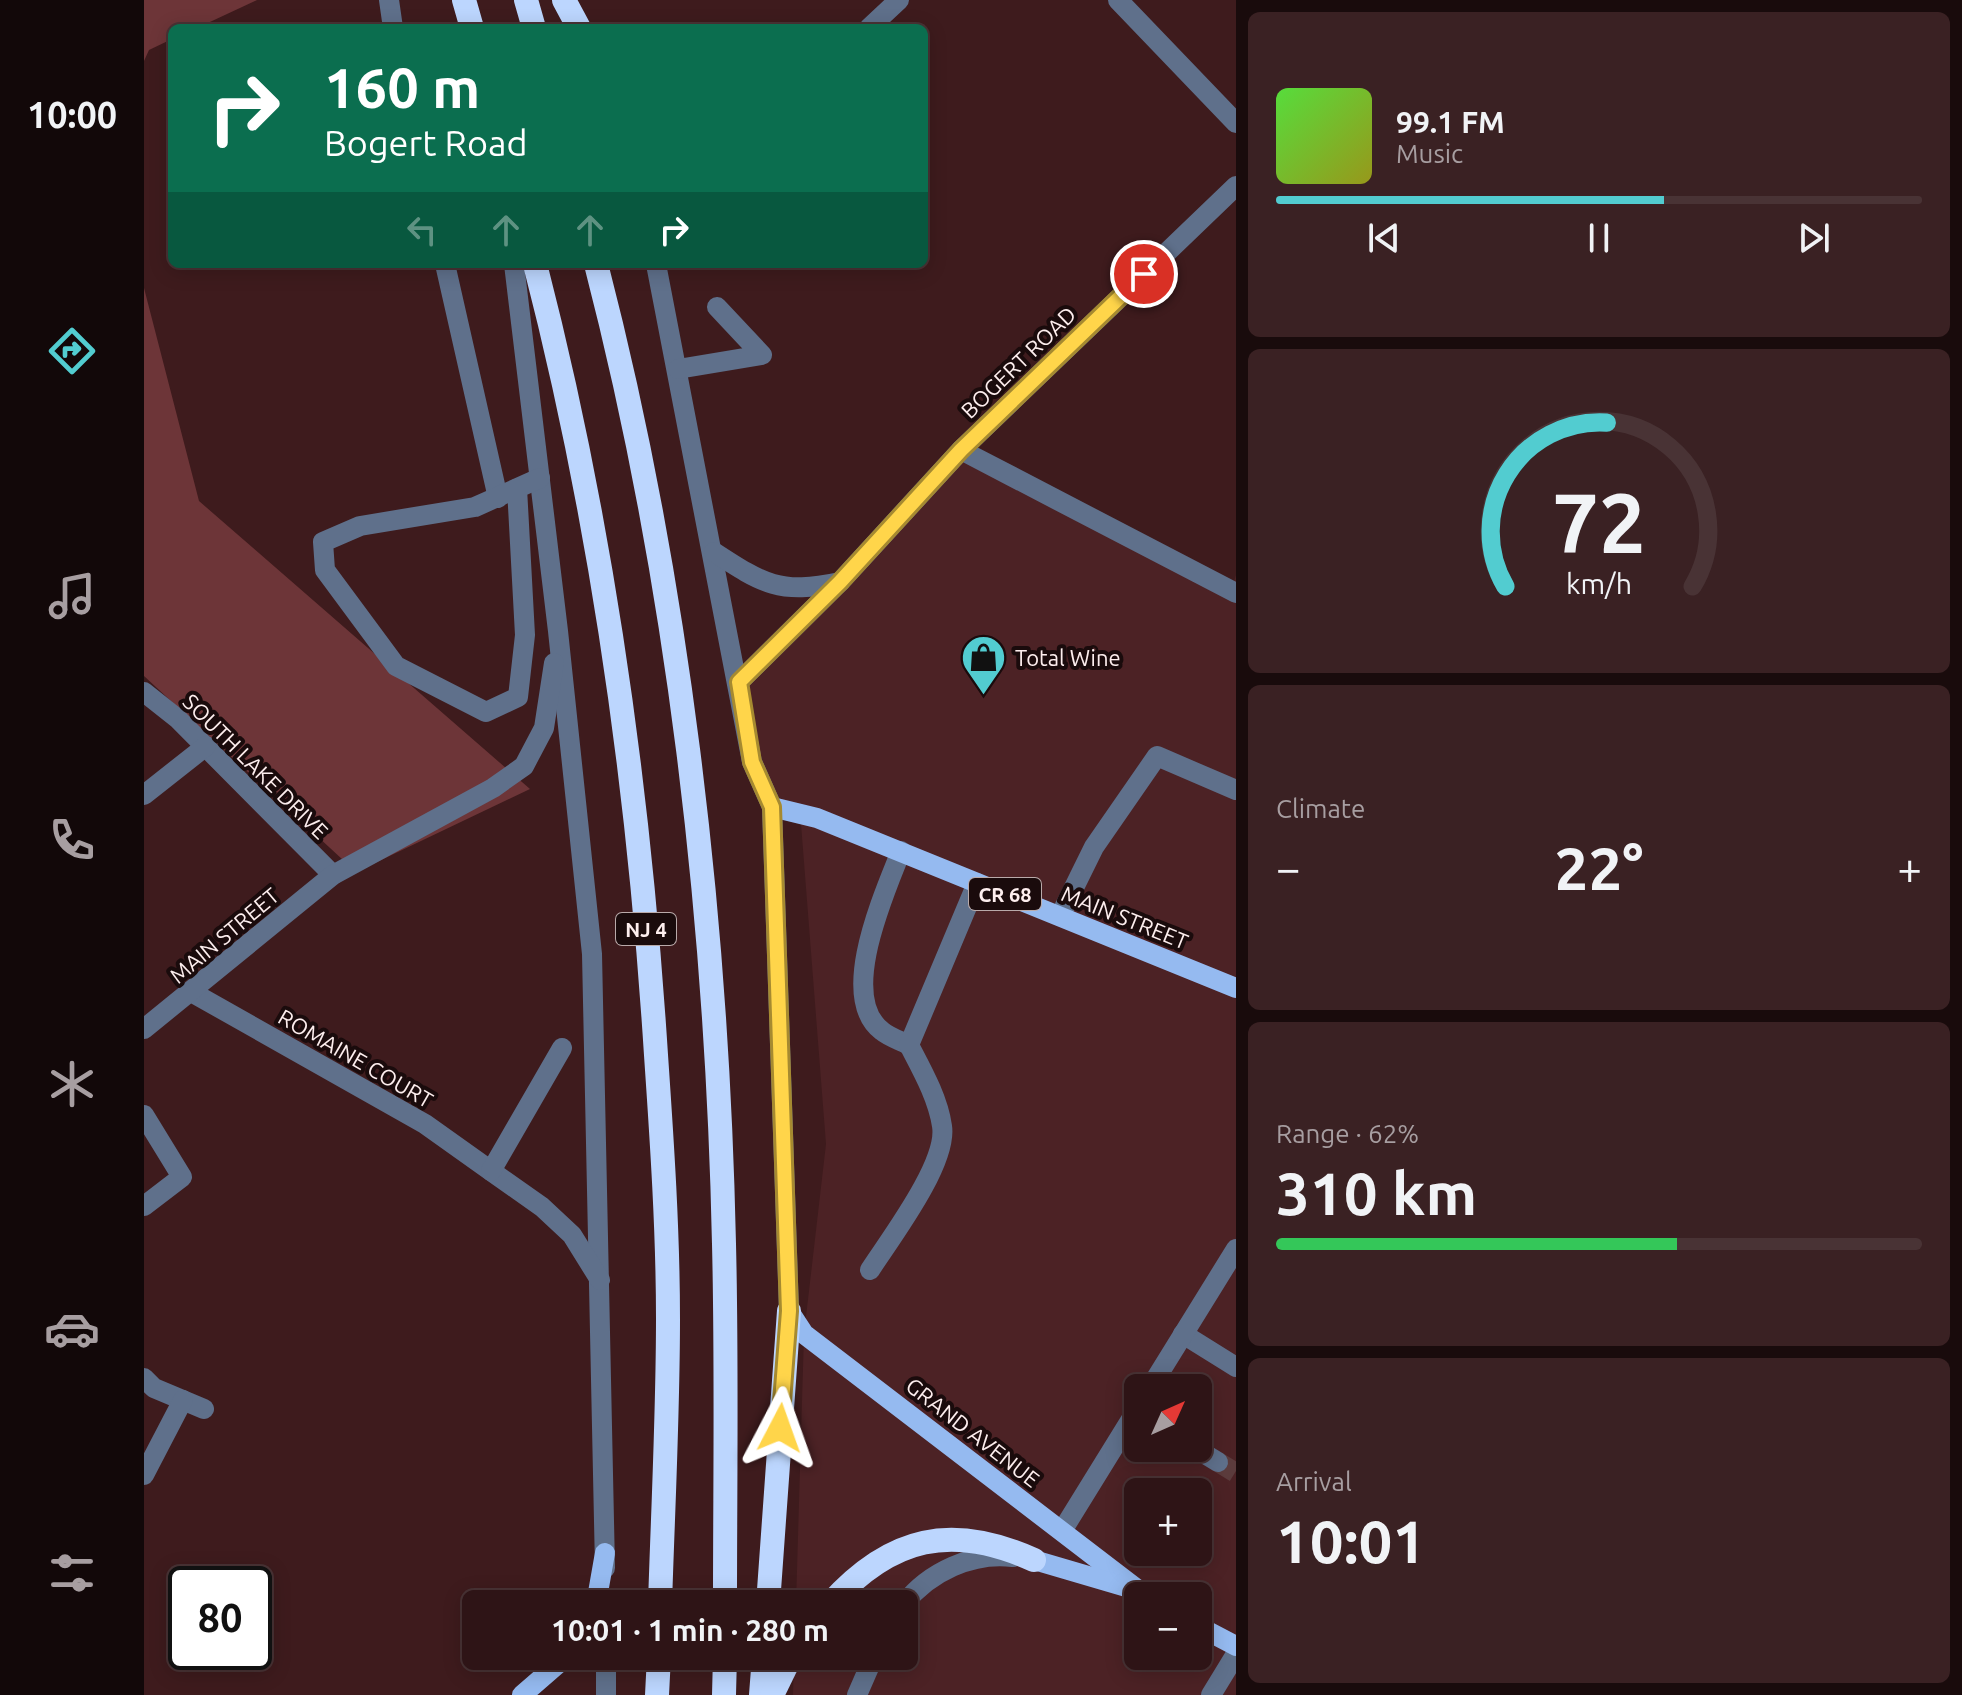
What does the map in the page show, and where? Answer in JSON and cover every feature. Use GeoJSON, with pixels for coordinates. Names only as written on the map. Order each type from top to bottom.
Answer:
{"type":"FeatureCollection","features":[{"type":"Feature","properties":{"kind":"highway"},"geometry":{"type":"LineString","coordinates":[[464,0],[471,24]]}},
{"type":"Feature","properties":{"kind":"highway"},"geometry":{"type":"LineString","coordinates":[[526,0],[533,24]]}},
{"type":"Feature","properties":{"kind":"highway"},"geometry":{"type":"LineString","coordinates":[[564,0],[577,24]]}},
{"type":"Feature","properties":{"kind":"highway","name":"NJ 4"},"geometry":{"type":"LineString","coordinates":[[536,268],[580,450],[609,619],[634,802],[651,974],[668,1318],[660,1590]]}},
{"type":"Feature","properties":{"kind":"highway","name":"NJ 4"},"geometry":{"type":"LineString","coordinates":[[597,268],[641,467],[697,827],[714,1032],[724,1244],[725,1590]]}},
{"type":"Feature","properties":{"kind":"highway"},"geometry":{"type":"LineString","coordinates":[[769,1590],[789,1311]]}},
{"type":"Feature","properties":{"kind":"highway"},"geometry":{"type":"LineString","coordinates":[[847,1590],[890,1555],[928,1540],[973,1538],[1000,1544],[1034,1560]]}},
{"type":"Feature","properties":{"kind":"highway"},"geometry":{"type":"LineString","coordinates":[[657,1695],[658,1670]]}},
{"type":"Feature","properties":{"kind":"highway"},"geometry":{"type":"LineString","coordinates":[[724,1695],[725,1670]]}},
{"type":"Feature","properties":{"kind":"highway"},"geometry":{"type":"LineString","coordinates":[[761,1695],[763,1670]]}},
{"type":"Feature","properties":{"kind":"highway"},"geometry":{"type":"LineString","coordinates":[[772,1695],[784,1670]]}},
{"type":"Feature","properties":{"kind":"main road","name":"MAIN STREET"},"geometry":{"type":"LineString","coordinates":[[772,807],[800,811],[1236,988]]}},
{"type":"Feature","properties":{"kind":"main road","name":"GRAND AVENUE"},"geometry":{"type":"LineString","coordinates":[[789,1311],[804,1334],[1126,1582]]}},
{"type":"Feature","properties":{"kind":"main road"},"geometry":{"type":"LineString","coordinates":[[598,1590],[605,1553]]}},
{"type":"Feature","properties":{"kind":"main road","name":"GRAND AVENUE"},"geometry":{"type":"LineString","coordinates":[[1034,1560],[1124,1588]]}},
{"type":"Feature","properties":{"kind":"main road"},"geometry":{"type":"LineString","coordinates":[[1212,1633],[1236,1646]]}},
{"type":"Feature","properties":{"kind":"main road"},"geometry":{"type":"LineString","coordinates":[[522,1695],[551,1670]]}},
{"type":"Feature","properties":{"kind":"street"},"geometry":{"type":"LineString","coordinates":[[389,0],[392,24]]}},
{"type":"Feature","properties":{"kind":"street"},"geometry":{"type":"LineString","coordinates":[[873,24],[899,0]]}},
{"type":"Feature","properties":{"kind":"street"},"geometry":{"type":"LineString","coordinates":[[1118,0],[1236,123]]}},
{"type":"Feature","properties":{"kind":"street","name":"BOGERT ROAD"},"geometry":{"type":"LineString","coordinates":[[739,682],[840,582],[961,450],[1236,186]]}},
{"type":"Feature","properties":{"kind":"street"},"geometry":{"type":"LineString","coordinates":[[446,268],[498,498]]}},
{"type":"Feature","properties":{"kind":"street"},"geometry":{"type":"LineString","coordinates":[[514,268],[558,631],[592,954],[605,1590]]}},
{"type":"Feature","properties":{"kind":"street"},"geometry":{"type":"LineString","coordinates":[[657,268],[714,552],[752,762],[772,807],[789,1311]]}},
{"type":"Feature","properties":{"kind":"street"},"geometry":{"type":"LineString","coordinates":[[678,369],[762,355],[717,307]]}},
{"type":"Feature","properties":{"kind":"street"},"geometry":{"type":"LineString","coordinates":[[961,450],[1236,593]]}},
{"type":"Feature","properties":{"kind":"street"},"geometry":{"type":"LineString","coordinates":[[517,488],[525,635],[518,697],[486,712],[396,666],[325,570],[323,542],[360,526],[475,507],[498,498],[517,488],[540,478]]}},
{"type":"Feature","properties":{"kind":"street"},"geometry":{"type":"LineString","coordinates":[[714,552],[757,581],[803,590],[840,582]]}},
{"type":"Feature","properties":{"kind":"street","name":"MAIN STREET"},"geometry":{"type":"LineString","coordinates":[[144,1029],[193,993],[333,875],[493,788],[524,766],[544,728],[558,631]]}},
{"type":"Feature","properties":{"kind":"street","name":"SOUTH LAKE DRIVE"},"geometry":{"type":"LineString","coordinates":[[144,692],[206,746],[333,875]]}},
{"type":"Feature","properties":{"kind":"street"},"geometry":{"type":"LineString","coordinates":[[144,795],[206,746]]}},
{"type":"Feature","properties":{"kind":"street"},"geometry":{"type":"LineString","coordinates":[[1060,916],[1094,847],[1157,756],[1236,790]]}},
{"type":"Feature","properties":{"kind":"street"},"geometry":{"type":"LineString","coordinates":[[870,1270],[932,1173],[943,1129],[929,1085],[909,1045],[880,1031],[864,1001],[866,942],[901,851]]}},
{"type":"Feature","properties":{"kind":"street"},"geometry":{"type":"LineString","coordinates":[[909,1045],[977,883]]}},
{"type":"Feature","properties":{"kind":"street","name":"ROMAINE COURT"},"geometry":{"type":"LineString","coordinates":[[193,993],[425,1124],[542,1207],[572,1235],[600,1280]]}},
{"type":"Feature","properties":{"kind":"street"},"geometry":{"type":"LineString","coordinates":[[491,1171],[562,1048]]}},
{"type":"Feature","properties":{"kind":"street"},"geometry":{"type":"LineString","coordinates":[[144,1115],[182,1177],[144,1206]]}},
{"type":"Feature","properties":{"kind":"street"},"geometry":{"type":"LineString","coordinates":[[1159,1374],[1236,1249]]}},
{"type":"Feature","properties":{"kind":"street"},"geometry":{"type":"LineString","coordinates":[[1183,1334],[1236,1367]]}},
{"type":"Feature","properties":{"kind":"street"},"geometry":{"type":"LineString","coordinates":[[144,1378],[154,1388],[204,1409]]}},
{"type":"Feature","properties":{"kind":"street"},"geometry":{"type":"LineString","coordinates":[[144,1475],[183,1400]]}},
{"type":"Feature","properties":{"kind":"street"},"geometry":{"type":"LineString","coordinates":[[1062,1531],[1124,1432]]}},
{"type":"Feature","properties":{"kind":"street"},"geometry":{"type":"LineString","coordinates":[[1212,1458],[1218,1462]]}},
{"type":"Feature","properties":{"kind":"street"},"geometry":{"type":"LineString","coordinates":[[918,1592],[939,1573],[968,1560],[998,1555],[1034,1560]]}},
{"type":"Feature","properties":{"kind":"street"},"geometry":{"type":"LineString","coordinates":[[1211,1695],[1236,1654]]}},
{"type":"Feature","properties":{"kind":"street"},"geometry":{"type":"LineString","coordinates":[[606,1670],[606,1695]]}},
{"type":"Feature","properties":{"kind":"street"},"geometry":{"type":"LineString","coordinates":[[857,1695],[868,1670]]}},
{"type":"Feature","properties":{"kind":"shaded area"},"geometry":{"type":"Polygon","coordinates":[[[144,0],[257,0],[206,24],[168,24],[168,41],[149,50],[144,61],[144,0]]]}},
{"type":"Feature","properties":{"kind":"shaded area"},"geometry":{"type":"Polygon","coordinates":[[[144,288],[199,501],[530,789],[356,872],[144,676],[144,288]]]}},
{"type":"Feature","properties":{"kind":"shaded area"},"geometry":{"type":"Polygon","coordinates":[[[961,450],[1231,590],[1236,575],[1236,1695],[793,1695],[794,1670],[918,1670],[918,1590],[796,1590],[804,1334],[826,1144],[800,811],[772,807],[739,682],[961,450]]]}},
{"type":"Feature","properties":{"kind":"tunnel"},"geometry":{"type":"LineString","coordinates":[[1218,1462],[1236,1473]]}},
{"type":"Feature","properties":{"kind":"place","name":"Total Wine"},"geometry":{"type":"Point","coordinates":[984,696]}},
{"type":"Feature","properties":{"kind":"route"},"geometry":{"type":"LineString","coordinates":[[780,1428],[789,1311],[778,1072],[777,896],[772,807],[752,762],[739,682],[840,582],[961,450],[1144,274]]}}]}
